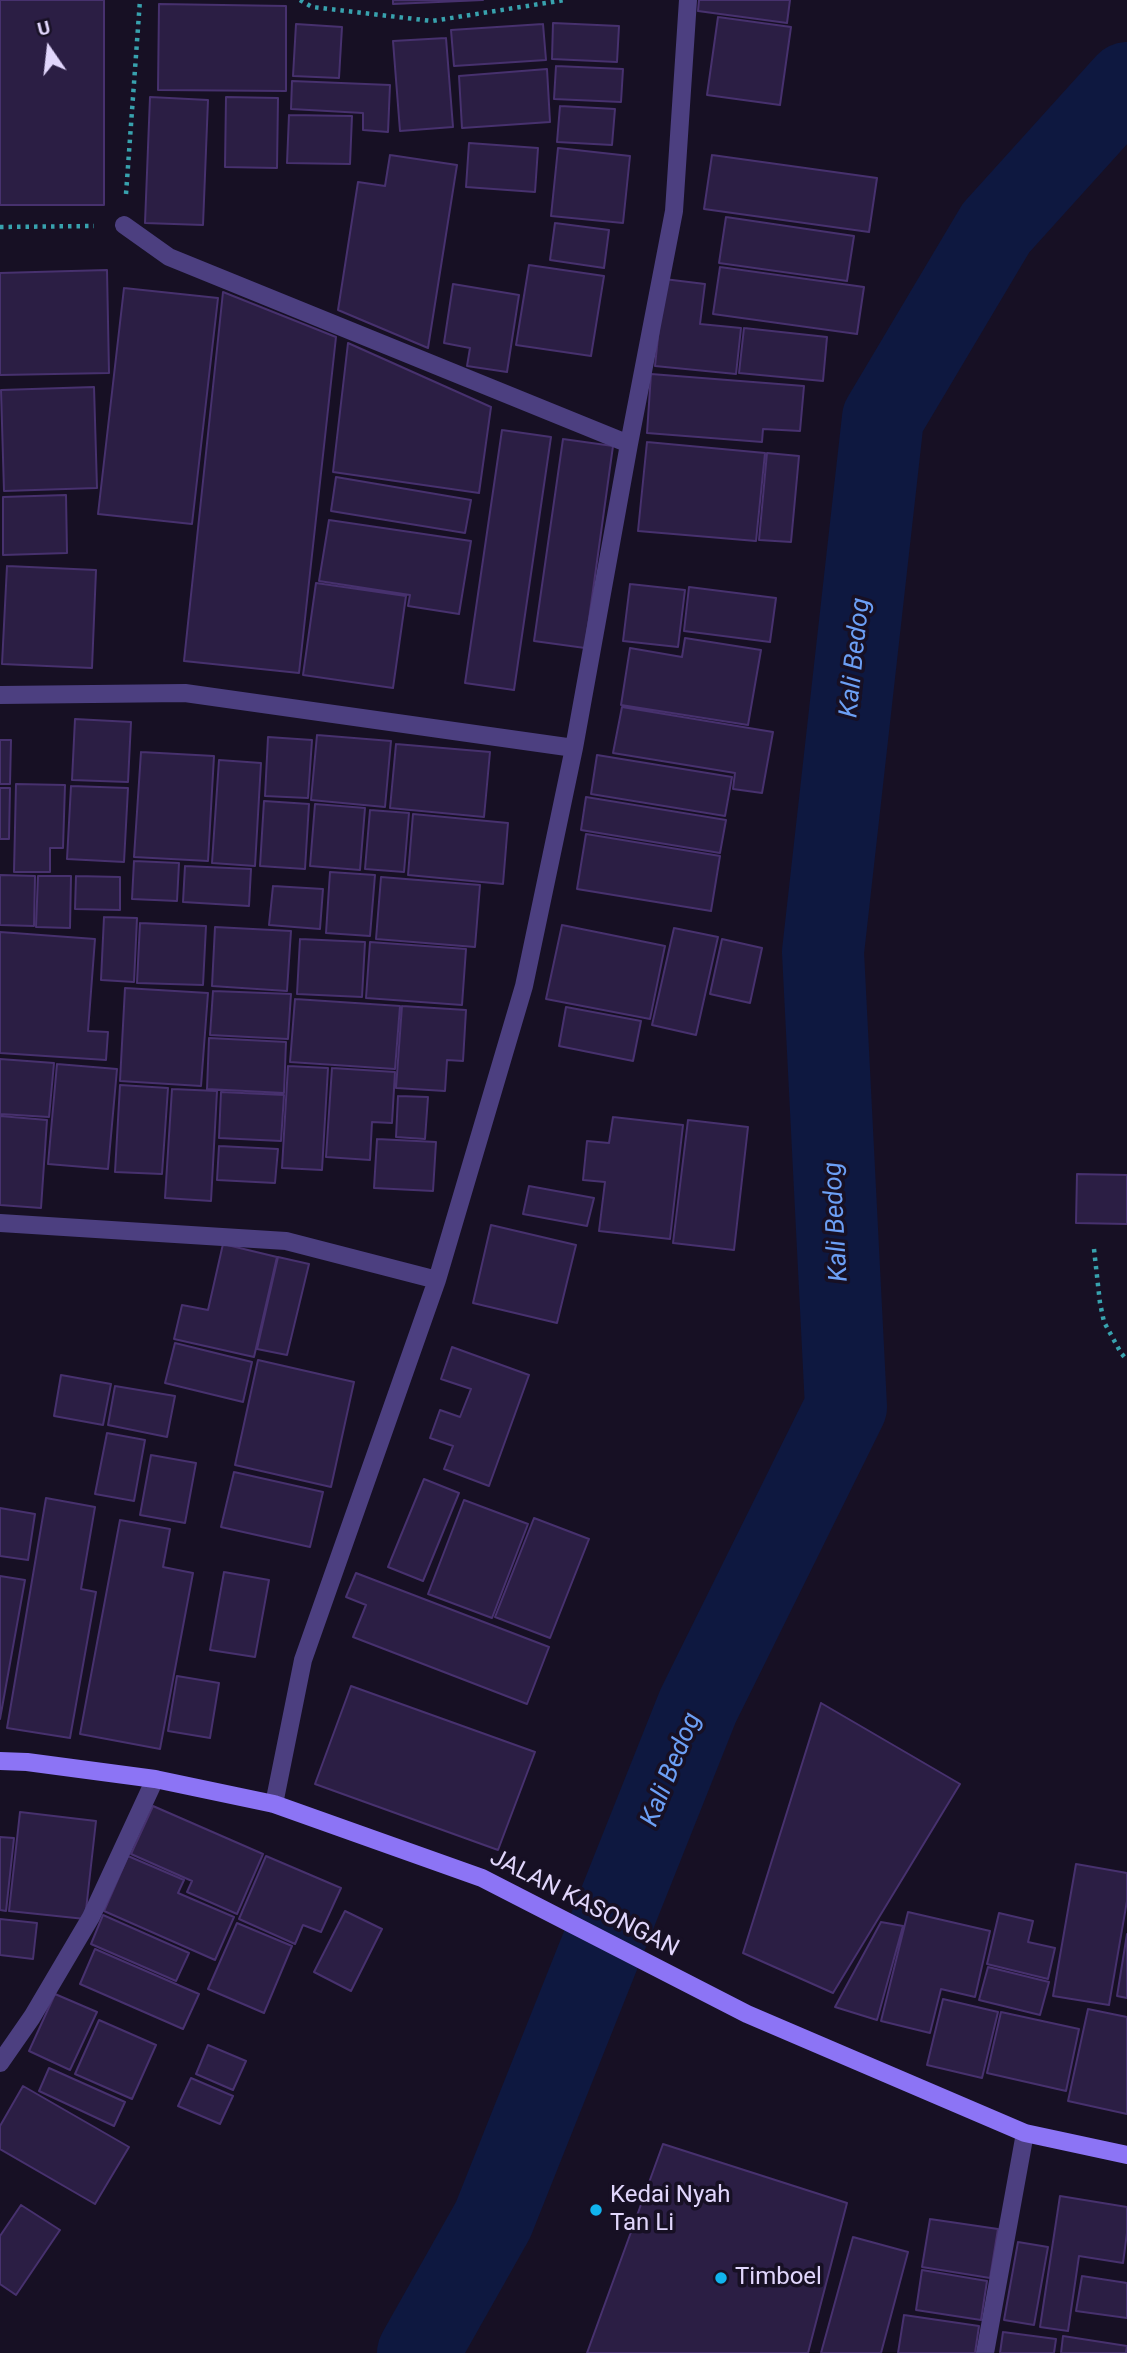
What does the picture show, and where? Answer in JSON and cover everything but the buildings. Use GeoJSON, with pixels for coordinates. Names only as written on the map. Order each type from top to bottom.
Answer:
{"type":"FeatureCollection","features":[{"type":"Feature","properties":{"kind":"main road","name":"JALAN KASONGAN"},"geometry":{"type":"LineString","coordinates":[[0,1761],[27,1762],[155,1779],[274,1804],[482,1878],[747,2014],[1025,2133],[1127,2155]]}},
{"type":"Feature","properties":{"kind":"street"},"geometry":{"type":"LineString","coordinates":[[274,1804],[303,1660],[437,1280],[524,986],[574,748],[674,211],[688,0]]}},
{"type":"Feature","properties":{"kind":"street"},"geometry":{"type":"LineString","coordinates":[[124,225],[169,257],[629,444]]}},
{"type":"Feature","properties":{"kind":"street"},"geometry":{"type":"LineString","coordinates":[[0,695],[185,693],[574,748]]}},
{"type":"Feature","properties":{"kind":"street"},"geometry":{"type":"LineString","coordinates":[[0,1223],[286,1241],[437,1280]]}},
{"type":"Feature","properties":{"kind":"street"},"geometry":{"type":"LineString","coordinates":[[0,2063],[32,2017],[91,1917],[155,1779]]}},
{"type":"Feature","properties":{"kind":"street"},"geometry":{"type":"LineString","coordinates":[[985,2353],[1025,2133]]}},
{"type":"Feature","properties":{"kind":"path"},"geometry":{"type":"LineString","coordinates":[[0,227],[124,225],[140,0]]}},
{"type":"Feature","properties":{"kind":"path"},"geometry":{"type":"LineString","coordinates":[[300,0],[312,6],[432,21],[565,0]]}},
{"type":"Feature","properties":{"kind":"path"},"geometry":{"type":"LineString","coordinates":[[1094,1249],[1104,1322],[1127,1360]]}},
{"type":"Feature","properties":{"kind":"waterway","name":"Kali Bedog"},"geometry":{"type":"LineString","coordinates":[[418,2353],[493,2220],[698,1706],[846,1407],[823,952],[883,418],[996,228],[1127,83]]}},
{"type":"Feature","properties":{"kind":"place","name":"Kedai Nyah Tan Li"},"geometry":{"type":"Point","coordinates":[596,2210]}},
{"type":"Feature","properties":{"kind":"place","name":"Timboel"},"geometry":{"type":"Point","coordinates":[721,2278]}}]}
